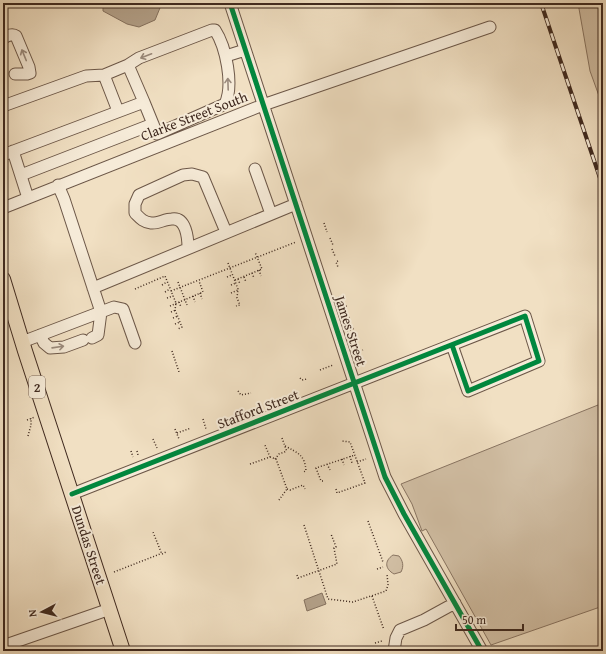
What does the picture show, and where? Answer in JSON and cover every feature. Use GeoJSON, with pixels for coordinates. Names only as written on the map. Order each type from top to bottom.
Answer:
{"type":"FeatureCollection","features":[{"type":"Feature","properties":{"kind":"main road","name":"Dundas Street"},"geometry":{"type":"LineString","coordinates":[[3,279],[5,295],[22,342],[123,651]]}},
{"type":"Feature","properties":{"kind":"street","name":"James Street"},"geometry":{"type":"LineString","coordinates":[[230,3],[371,436],[391,489],[482,651]]}},
{"type":"Feature","properties":{"kind":"street","name":"Clarke Street South"},"geometry":{"type":"LineString","coordinates":[[3,208],[263,105],[490,27]]}},
{"type":"Feature","properties":{"kind":"street"},"geometry":{"type":"LineString","coordinates":[[3,106],[86,76],[104,74],[128,65],[139,58],[215,30],[224,46],[226,56],[229,89],[225,104],[230,118]]}},
{"type":"Feature","properties":{"kind":"street"},"geometry":{"type":"LineString","coordinates":[[3,38],[10,35],[16,36],[29,67],[30,73],[15,74]]}},
{"type":"Feature","properties":{"kind":"street"},"geometry":{"type":"LineString","coordinates":[[226,56],[245,50]]}},
{"type":"Feature","properties":{"kind":"street"},"geometry":{"type":"LineString","coordinates":[[128,65],[161,145]]}},
{"type":"Feature","properties":{"kind":"street"},"geometry":{"type":"LineString","coordinates":[[104,74],[118,112]]}},
{"type":"Feature","properties":{"kind":"street"},"geometry":{"type":"LineString","coordinates":[[28,198],[21,175],[8,153],[144,102]]}},
{"type":"Feature","properties":{"kind":"street"},"geometry":{"type":"LineString","coordinates":[[21,175],[225,104]]}},
{"type":"Feature","properties":{"kind":"street"},"geometry":{"type":"LineString","coordinates":[[255,169],[272,214]]}},
{"type":"Feature","properties":{"kind":"street"},"geometry":{"type":"LineString","coordinates":[[188,248],[186,230],[181,221],[174,218],[152,223],[142,220],[135,213],[135,204],[139,195],[183,175],[192,174],[203,177],[226,232]]}},
{"type":"Feature","properties":{"kind":"street"},"geometry":{"type":"LineString","coordinates":[[40,335],[44,343],[50,348],[64,347],[98,334],[100,325],[101,312],[58,185]]}},
{"type":"Feature","properties":{"kind":"street"},"geometry":{"type":"LineString","coordinates":[[93,288],[296,204]]}},
{"type":"Feature","properties":{"kind":"street"},"geometry":{"type":"LineString","coordinates":[[22,342],[114,307],[123,309],[135,342]]}},
{"type":"Feature","properties":{"kind":"street","name":"Stafford Street"},"geometry":{"type":"LineString","coordinates":[[72,494],[525,316],[539,361],[468,391],[452,345]]}},
{"type":"Feature","properties":{"kind":"street"},"geometry":{"type":"LineString","coordinates":[[394,651],[396,638],[400,630],[424,620],[455,603]]}},
{"type":"Feature","properties":{"kind":"street"},"geometry":{"type":"LineString","coordinates":[[3,646],[110,609]]}},
{"type":"Feature","properties":{"kind":"path"},"geometry":{"type":"LineString","coordinates":[[324,223],[327,232]]}},
{"type":"Feature","properties":{"kind":"path"},"geometry":{"type":"LineString","coordinates":[[330,238],[333,245]]}},
{"type":"Feature","properties":{"kind":"path"},"geometry":{"type":"LineString","coordinates":[[165,292],[296,242]]}},
{"type":"Feature","properties":{"kind":"path"},"geometry":{"type":"LineString","coordinates":[[332,250],[335,256]]}},
{"type":"Feature","properties":{"kind":"path"},"geometry":{"type":"LineString","coordinates":[[231,285],[238,279],[262,269],[256,252]]}},
{"type":"Feature","properties":{"kind":"path"},"geometry":{"type":"LineString","coordinates":[[338,261],[336,262],[338,268]]}},
{"type":"Feature","properties":{"kind":"path"},"geometry":{"type":"LineString","coordinates":[[228,263],[238,289],[237,298],[240,305],[236,306]]}},
{"type":"Feature","properties":{"kind":"path"},"geometry":{"type":"LineString","coordinates":[[259,270],[261,276]]}},
{"type":"Feature","properties":{"kind":"path"},"geometry":{"type":"LineString","coordinates":[[252,273],[254,278]]}},
{"type":"Feature","properties":{"kind":"path"},"geometry":{"type":"LineString","coordinates":[[228,276],[232,275]]}},
{"type":"Feature","properties":{"kind":"path"},"geometry":{"type":"LineString","coordinates":[[135,289],[165,276],[176,303],[176,310],[182,327],[178,329]]}},
{"type":"Feature","properties":{"kind":"path"},"geometry":{"type":"LineString","coordinates":[[244,276],[246,282]]}},
{"type":"Feature","properties":{"kind":"path"},"geometry":{"type":"LineString","coordinates":[[238,279],[240,284]]}},
{"type":"Feature","properties":{"kind":"path"},"geometry":{"type":"LineString","coordinates":[[170,306],[203,292],[199,280]]}},
{"type":"Feature","properties":{"kind":"path"},"geometry":{"type":"LineString","coordinates":[[162,285],[167,282]]}},
{"type":"Feature","properties":{"kind":"path"},"geometry":{"type":"LineString","coordinates":[[178,282],[187,305]]}},
{"type":"Feature","properties":{"kind":"path"},"geometry":{"type":"LineString","coordinates":[[230,293],[238,289]]}},
{"type":"Feature","properties":{"kind":"path"},"geometry":{"type":"LineString","coordinates":[[200,293],[202,299]]}},
{"type":"Feature","properties":{"kind":"path"},"geometry":{"type":"LineString","coordinates":[[336,298],[344,295]]}},
{"type":"Feature","properties":{"kind":"path"},"geometry":{"type":"LineString","coordinates":[[167,298],[173,296]]}},
{"type":"Feature","properties":{"kind":"path"},"geometry":{"type":"LineString","coordinates":[[193,296],[195,302]]}},
{"type":"Feature","properties":{"kind":"path"},"geometry":{"type":"LineString","coordinates":[[233,299],[237,298]]}},
{"type":"Feature","properties":{"kind":"path"},"geometry":{"type":"LineString","coordinates":[[179,302],[181,307]]}},
{"type":"Feature","properties":{"kind":"path"},"geometry":{"type":"LineString","coordinates":[[340,308],[347,306]]}},
{"type":"Feature","properties":{"kind":"path"},"geometry":{"type":"LineString","coordinates":[[171,312],[176,310]]}},
{"type":"Feature","properties":{"kind":"path"},"geometry":{"type":"LineString","coordinates":[[173,318],[178,316]]}},
{"type":"Feature","properties":{"kind":"path"},"geometry":{"type":"LineString","coordinates":[[343,320],[351,317]]}},
{"type":"Feature","properties":{"kind":"path"},"geometry":{"type":"LineString","coordinates":[[175,324],[180,322]]}},
{"type":"Feature","properties":{"kind":"path"},"geometry":{"type":"LineString","coordinates":[[347,331],[355,328]]}},
{"type":"Feature","properties":{"kind":"path"},"geometry":{"type":"LineString","coordinates":[[350,342],[358,339]]}},
{"type":"Feature","properties":{"kind":"path"},"geometry":{"type":"LineString","coordinates":[[354,352],[363,350]]}},
{"type":"Feature","properties":{"kind":"path"},"geometry":{"type":"LineString","coordinates":[[172,351],[179,372]]}},
{"type":"Feature","properties":{"kind":"path"},"geometry":{"type":"LineString","coordinates":[[320,370],[333,365]]}},
{"type":"Feature","properties":{"kind":"path"},"geometry":{"type":"LineString","coordinates":[[300,378],[302,380],[307,379]]}},
{"type":"Feature","properties":{"kind":"path"},"geometry":{"type":"LineString","coordinates":[[238,391],[241,395],[251,393]]}},
{"type":"Feature","properties":{"kind":"path"},"geometry":{"type":"LineString","coordinates":[[27,420],[36,417]]}},
{"type":"Feature","properties":{"kind":"path"},"geometry":{"type":"LineString","coordinates":[[28,436],[31,418]]}},
{"type":"Feature","properties":{"kind":"path"},"geometry":{"type":"LineString","coordinates":[[203,419],[206,429]]}},
{"type":"Feature","properties":{"kind":"path"},"geometry":{"type":"LineString","coordinates":[[177,433],[191,428]]}},
{"type":"Feature","properties":{"kind":"path"},"geometry":{"type":"LineString","coordinates":[[175,429],[179,439]]}},
{"type":"Feature","properties":{"kind":"path"},"geometry":{"type":"LineString","coordinates":[[280,500],[286,489],[278,469],[276,459],[279,454],[287,452],[282,438]]}},
{"type":"Feature","properties":{"kind":"path"},"geometry":{"type":"LineString","coordinates":[[154,439],[157,448]]}},
{"type":"Feature","properties":{"kind":"path"},"geometry":{"type":"LineString","coordinates":[[336,489],[337,493],[365,483],[350,442],[342,441]]}},
{"type":"Feature","properties":{"kind":"path"},"geometry":{"type":"LineString","coordinates":[[265,445],[270,457]]}},
{"type":"Feature","properties":{"kind":"path"},"geometry":{"type":"LineString","coordinates":[[285,446],[299,454],[304,460],[306,471],[303,472]]}},
{"type":"Feature","properties":{"kind":"path"},"geometry":{"type":"LineString","coordinates":[[131,451],[133,457]]}},
{"type":"Feature","properties":{"kind":"path"},"geometry":{"type":"LineString","coordinates":[[137,451],[138,455]]}},
{"type":"Feature","properties":{"kind":"path"},"geometry":{"type":"LineString","coordinates":[[323,481],[321,481],[316,468],[355,454]]}},
{"type":"Feature","properties":{"kind":"path"},"geometry":{"type":"LineString","coordinates":[[350,456],[352,463]]}},
{"type":"Feature","properties":{"kind":"path"},"geometry":{"type":"LineString","coordinates":[[250,464],[270,457],[276,459]]}},
{"type":"Feature","properties":{"kind":"path"},"geometry":{"type":"LineString","coordinates":[[342,459],[344,465]]}},
{"type":"Feature","properties":{"kind":"path"},"geometry":{"type":"LineString","coordinates":[[357,462],[366,459]]}},
{"type":"Feature","properties":{"kind":"path"},"geometry":{"type":"LineString","coordinates":[[327,464],[330,470]]}},
{"type":"Feature","properties":{"kind":"path"},"geometry":{"type":"LineString","coordinates":[[351,484],[352,488]]}},
{"type":"Feature","properties":{"kind":"path"},"geometry":{"type":"LineString","coordinates":[[286,489],[290,490],[303,486],[305,489]]}},
{"type":"Feature","properties":{"kind":"path"},"geometry":{"type":"LineString","coordinates":[[368,521],[383,562]]}},
{"type":"Feature","properties":{"kind":"path"},"geometry":{"type":"LineString","coordinates":[[304,525],[328,599],[353,602],[387,590],[387,574]]}},
{"type":"Feature","properties":{"kind":"path"},"geometry":{"type":"LineString","coordinates":[[154,532],[161,552],[160,554]]}},
{"type":"Feature","properties":{"kind":"path"},"geometry":{"type":"LineString","coordinates":[[297,574],[298,578],[337,564],[334,548],[336,547],[331,534]]}},
{"type":"Feature","properties":{"kind":"path"},"geometry":{"type":"LineString","coordinates":[[114,572],[166,552]]}},
{"type":"Feature","properties":{"kind":"path"},"geometry":{"type":"LineString","coordinates":[[377,569],[383,567]]}},
{"type":"Feature","properties":{"kind":"path"},"geometry":{"type":"LineString","coordinates":[[372,596],[384,630]]}},
{"type":"Feature","properties":{"kind":"path"},"geometry":{"type":"LineString","coordinates":[[375,643],[382,641]]}},
{"type":"Feature","properties":{"kind":"shaded area"},"geometry":{"type":"Polygon","coordinates":[[[103,3],[162,3],[155,20],[139,27],[127,24],[103,11],[103,3]]]}},
{"type":"Feature","properties":{"kind":"shaded area"},"geometry":{"type":"Polygon","coordinates":[[[578,3],[603,3],[603,107],[590,71],[578,3]]]}},
{"type":"Feature","properties":{"kind":"shaded area"},"geometry":{"type":"Polygon","coordinates":[[[603,403],[603,606],[491,645],[426,529],[422,531],[412,504],[401,484],[603,403]]]}},
{"type":"Feature","properties":{"kind":"shaded area"},"geometry":{"type":"Polygon","coordinates":[[[393,555],[399,556],[403,566],[401,572],[394,574],[387,567],[388,560],[393,555]]]}},
{"type":"Feature","properties":{"kind":"shaded area"},"geometry":{"type":"Polygon","coordinates":[[[322,593],[326,604],[307,611],[304,600],[322,593]]]}},
{"type":"Feature","properties":{"kind":"railway"},"geometry":{"type":"LineString","coordinates":[[541,3],[603,187]]}},
{"type":"Feature","properties":{"kind":"cycle path"},"geometry":{"type":"LineString","coordinates":[[230,3],[385,477],[404,514],[482,651]]}},
{"type":"Feature","properties":{"kind":"cycle path"},"geometry":{"type":"LineString","coordinates":[[72,494],[525,316],[539,361],[468,391],[452,345]]}}]}
